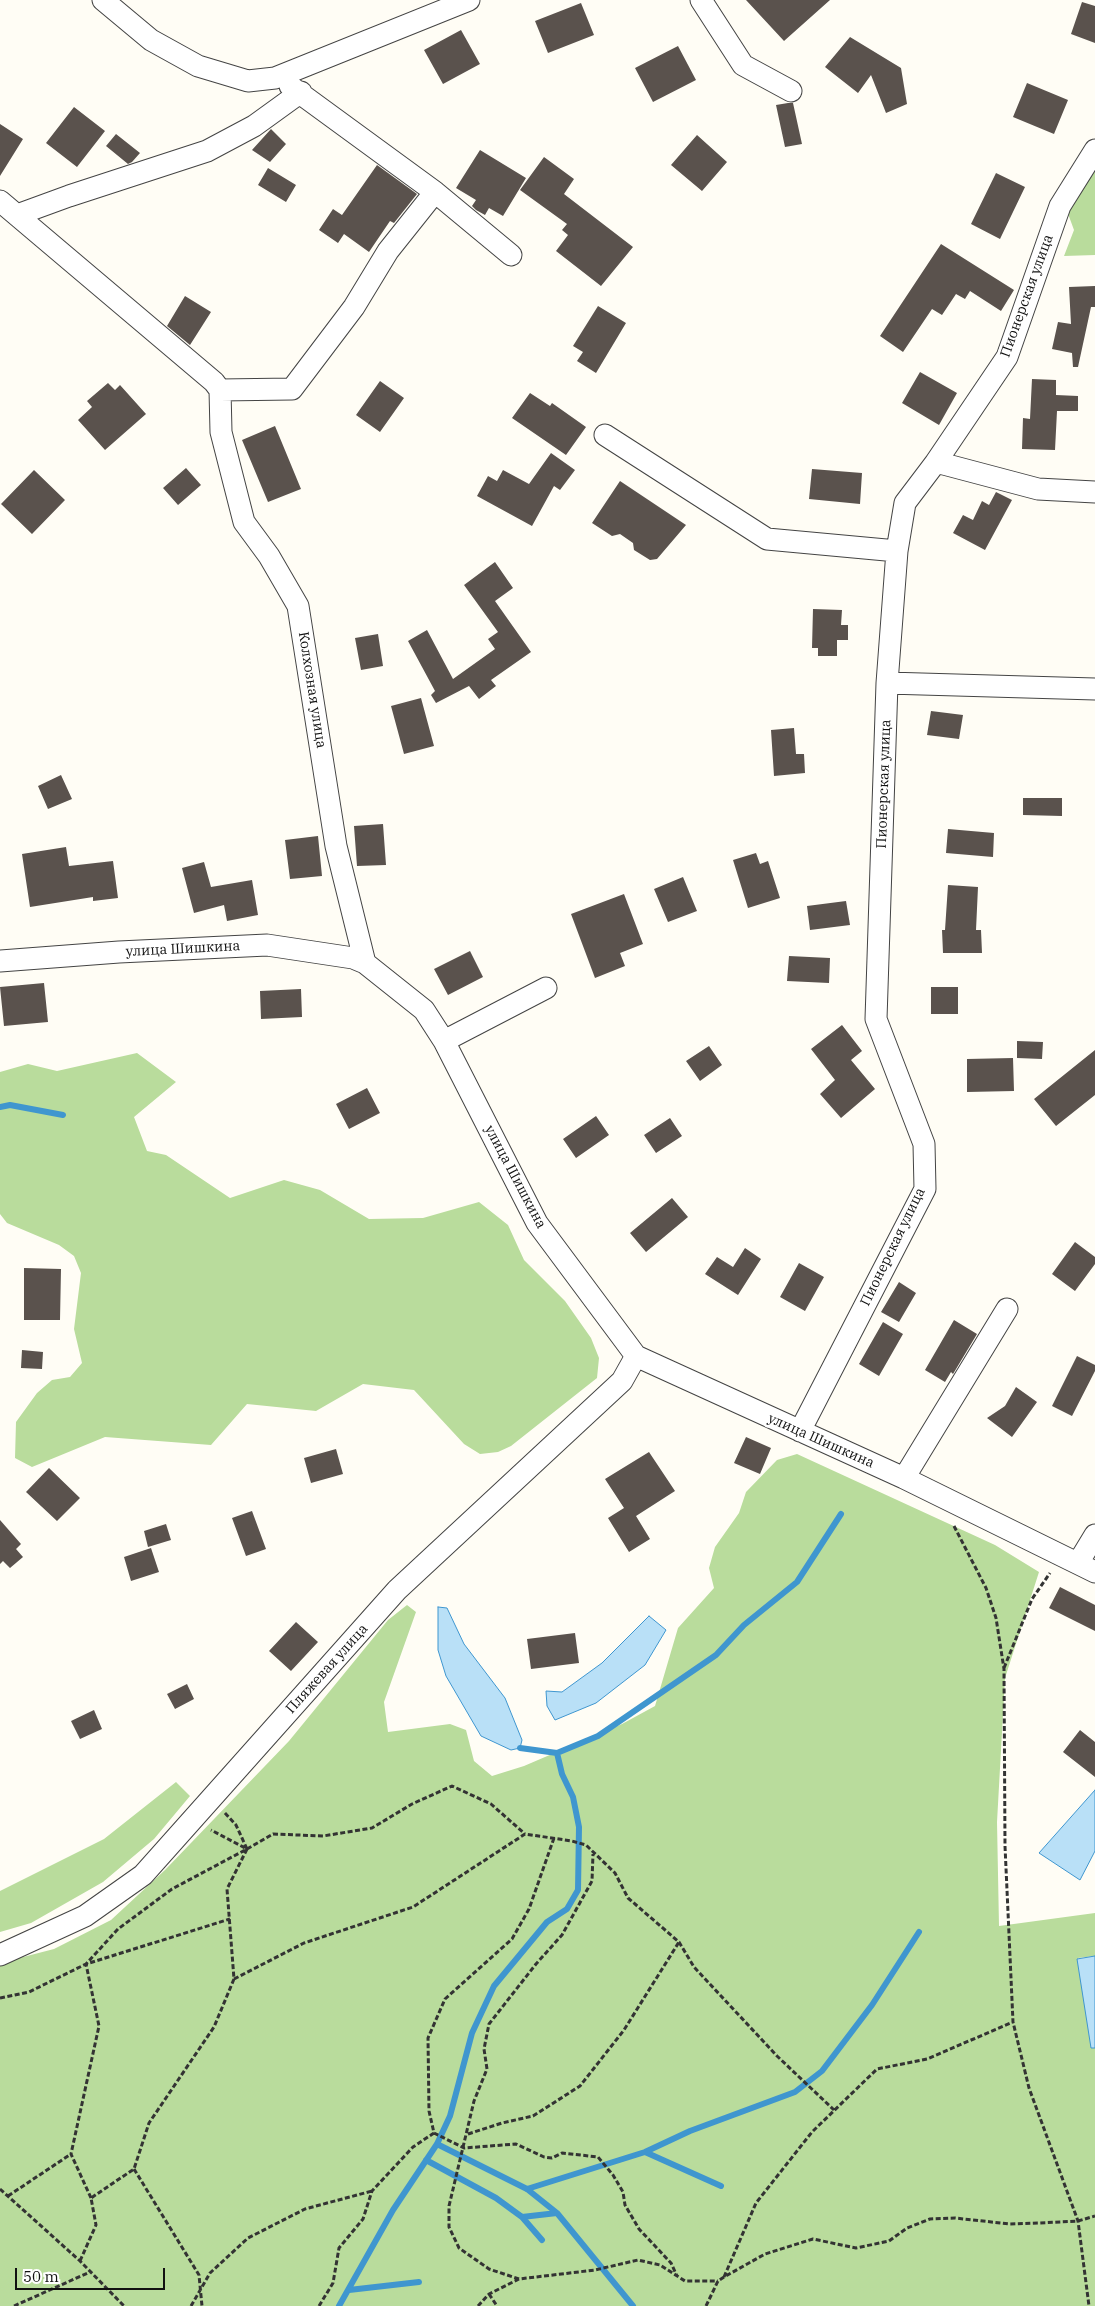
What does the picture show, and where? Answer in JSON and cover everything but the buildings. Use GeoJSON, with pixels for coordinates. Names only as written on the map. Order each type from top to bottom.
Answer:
{"type":"FeatureCollection","features":[{"type":"Feature","properties":{"kind":"street"},"geometry":{"type":"LineString","coordinates":[[103,0],[151,40],[198,66],[248,81],[275,78],[469,0]]}},
{"type":"Feature","properties":{"kind":"street"},"geometry":{"type":"LineString","coordinates":[[701,0],[743,65],[791,92]]}},
{"type":"Feature","properties":{"kind":"street"},"geometry":{"type":"LineString","coordinates":[[275,78],[301,92],[435,192],[511,254]]}},
{"type":"Feature","properties":{"kind":"street"},"geometry":{"type":"LineString","coordinates":[[17,215],[69,196],[207,152],[254,126],[301,92]]}},
{"type":"Feature","properties":{"kind":"street","name":"Пионерская улица"},"geometry":{"type":"LineString","coordinates":[[800,1431],[925,1189],[924,1144],[876,1019],[887,684],[897,551],[905,503],[936,462],[1006,357],[1060,206],[1095,150]]}},
{"type":"Feature","properties":{"kind":"street"},"geometry":{"type":"LineString","coordinates":[[0,201],[214,382],[220,390],[292,389],[354,307],[388,251],[435,192]]}},
{"type":"Feature","properties":{"kind":"street","name":"Колхозная улица"},"geometry":{"type":"LineString","coordinates":[[220,390],[221,432],[244,522],[269,556],[298,606],[336,846],[365,963]]}},
{"type":"Feature","properties":{"kind":"street"},"geometry":{"type":"LineString","coordinates":[[605,435],[767,539],[897,551]]}},
{"type":"Feature","properties":{"kind":"street"},"geometry":{"type":"LineString","coordinates":[[936,462],[1038,489],[1095,492]]}},
{"type":"Feature","properties":{"kind":"street"},"geometry":{"type":"LineString","coordinates":[[887,684],[1095,689]]}},
{"type":"Feature","properties":{"kind":"street","name":"улица Шишкина"},"geometry":{"type":"LineString","coordinates":[[0,961],[120,952],[267,945],[352,958],[365,963],[424,1010],[444,1041],[537,1224],[636,1356],[904,1478],[1079,1563]]}},
{"type":"Feature","properties":{"kind":"street"},"geometry":{"type":"LineString","coordinates":[[444,1041],[546,988]]}},
{"type":"Feature","properties":{"kind":"street"},"geometry":{"type":"LineString","coordinates":[[904,1478],[1007,1309]]}},
{"type":"Feature","properties":{"kind":"street","name":"Пляжевая улица"},"geometry":{"type":"LineString","coordinates":[[0,1956],[86,1916],[143,1875],[397,1590],[622,1381],[636,1356]]}},
{"type":"Feature","properties":{"kind":"street"},"geometry":{"type":"LineString","coordinates":[[1079,1563],[1095,1535]]}},
{"type":"Feature","properties":{"kind":"path"},"geometry":{"type":"LineString","coordinates":[[952,1523],[986,1588],[996,1618],[1004,1669],[1004,1846],[1013,2022],[1029,2088],[1078,2221],[1089,2306]]}},
{"type":"Feature","properties":{"kind":"path"},"geometry":{"type":"LineString","coordinates":[[1004,1669],[1032,1599],[1079,1563]]}},
{"type":"Feature","properties":{"kind":"path"},"geometry":{"type":"LineString","coordinates":[[86,1964],[118,1929],[172,1889],[273,1834],[323,1836],[372,1828],[412,1804],[452,1786],[491,1804],[525,1834],[586,1845],[593,1854],[615,1873],[628,1898],[679,1942],[694,1966],[777,2056],[834,2110]]}},
{"type":"Feature","properties":{"kind":"path"},"geometry":{"type":"LineString","coordinates":[[212,1799],[236,1825],[247,1849]]}},
{"type":"Feature","properties":{"kind":"path"},"geometry":{"type":"LineString","coordinates":[[193,1820],[247,1849]]}},
{"type":"Feature","properties":{"kind":"path"},"geometry":{"type":"LineString","coordinates":[[234,1979],[304,1943],[412,1907],[525,1834]]}},
{"type":"Feature","properties":{"kind":"path"},"geometry":{"type":"LineString","coordinates":[[434,2133],[429,2111],[428,2038],[445,1999],[512,1939],[529,1909],[554,1838]]}},
{"type":"Feature","properties":{"kind":"path"},"geometry":{"type":"LineString","coordinates":[[91,2198],[134,2169],[149,2123],[214,2027],[234,1979],[227,1889],[247,1849]]}},
{"type":"Feature","properties":{"kind":"path"},"geometry":{"type":"LineString","coordinates":[[519,2279],[489,2269],[459,2248],[449,2227],[449,2206],[457,2165],[464,2148],[474,2101],[486,2069],[484,2049],[489,2024],[536,1964],[562,1935],[592,1881],[593,1854]]}},
{"type":"Feature","properties":{"kind":"path"},"geometry":{"type":"LineString","coordinates":[[0,1998],[29,1992],[86,1964],[230,1919]]}},
{"type":"Feature","properties":{"kind":"path"},"geometry":{"type":"LineString","coordinates":[[467,2134],[533,2116],[580,2086],[624,2030],[679,1942]]}},
{"type":"Feature","properties":{"kind":"path"},"geometry":{"type":"LineString","coordinates":[[80,2261],[96,2225],[91,2198],[71,2154],[99,2026],[86,1964]]}},
{"type":"Feature","properties":{"kind":"path"},"geometry":{"type":"LineString","coordinates":[[724,2277],[756,2203],[812,2132],[877,2069],[927,2059],[1013,2022]]}},
{"type":"Feature","properties":{"kind":"path"},"geometry":{"type":"LineString","coordinates":[[434,2133],[464,2148],[516,2144],[544,2157],[552,2158],[562,2153],[598,2157],[613,2175],[623,2192],[625,2205],[639,2229],[671,2263],[677,2276]]}},
{"type":"Feature","properties":{"kind":"path"},"geometry":{"type":"LineString","coordinates":[[319,2306],[332,2283],[339,2248],[362,2219],[372,2191],[413,2147],[434,2133]]}},
{"type":"Feature","properties":{"kind":"path"},"geometry":{"type":"LineString","coordinates":[[8,2196],[71,2154]]}},
{"type":"Feature","properties":{"kind":"path"},"geometry":{"type":"LineString","coordinates":[[134,2169],[199,2275],[202,2306]]}},
{"type":"Feature","properties":{"kind":"path"},"geometry":{"type":"LineString","coordinates":[[0,2189],[80,2261],[124,2306]]}},
{"type":"Feature","properties":{"kind":"path"},"geometry":{"type":"LineString","coordinates":[[191,2306],[210,2273],[248,2238],[305,2209],[372,2191]]}},
{"type":"Feature","properties":{"kind":"path"},"geometry":{"type":"LineString","coordinates":[[706,2306],[718,2281],[724,2277],[766,2254],[813,2239],[856,2248],[889,2241],[907,2228],[930,2219],[955,2218],[1010,2224],[1078,2221],[1095,2216]]}},
{"type":"Feature","properties":{"kind":"path"},"geometry":{"type":"LineString","coordinates":[[478,2306],[489,2294],[519,2279],[596,2270],[638,2260],[660,2265],[685,2281],[718,2281]]}},
{"type":"Feature","properties":{"kind":"path"},"geometry":{"type":"LineString","coordinates":[[14,2306],[90,2272]]}},
{"type":"Feature","properties":{"kind":"path"},"geometry":{"type":"LineString","coordinates":[[489,2294],[497,2306]]}},
{"type":"Feature","properties":{"kind":"green space"},"geometry":{"type":"Polygon","coordinates":[[[1095,171],[1095,255],[1064,256],[1074,230],[1067,211],[1095,171]]]}},
{"type":"Feature","properties":{"kind":"green space"},"geometry":{"type":"Polygon","coordinates":[[[137,1053],[176,1082],[134,1117],[147,1151],[166,1155],[230,1198],[284,1180],[320,1190],[369,1219],[423,1218],[479,1202],[508,1225],[524,1260],[565,1301],[591,1338],[599,1358],[597,1378],[511,1446],[498,1452],[480,1454],[464,1444],[414,1390],[363,1384],[316,1411],[247,1404],[211,1445],[105,1437],[32,1467],[15,1458],[16,1422],[37,1393],[52,1380],[70,1377],[82,1363],[74,1329],[81,1273],[74,1256],[59,1245],[7,1223],[0,1214],[0,1072],[28,1064],[57,1071],[137,1053]]]}},
{"type":"Feature","properties":{"kind":"green space"},"geometry":{"type":"Polygon","coordinates":[[[797,1454],[995,1545],[1039,1572],[1005,1678],[997,1822],[999,1926],[1095,1913],[1095,1956],[1078,1958],[1092,2048],[1095,2048],[1095,2306],[0,2306],[0,1963],[54,1949],[111,1920],[165,1870],[289,1741],[388,1620],[407,1605],[416,1612],[384,1702],[388,1732],[450,1724],[466,1730],[474,1761],[492,1776],[524,1766],[622,1724],[655,1706],[678,1628],[714,1588],[709,1568],[715,1547],[739,1513],[746,1492],[777,1460],[797,1454]]]}},
{"type":"Feature","properties":{"kind":"green space"},"geometry":{"type":"Polygon","coordinates":[[[176,1782],[190,1796],[154,1839],[103,1882],[31,1923],[0,1932],[0,1891],[104,1839],[176,1782]]]}},
{"type":"Feature","properties":{"kind":"water"},"geometry":{"type":"Polygon","coordinates":[[[438,1607],[447,1608],[464,1644],[505,1698],[522,1740],[520,1748],[511,1750],[481,1736],[446,1676],[438,1650],[438,1607]]]}},
{"type":"Feature","properties":{"kind":"water"},"geometry":{"type":"Polygon","coordinates":[[[649,1616],[666,1630],[645,1665],[596,1703],[555,1720],[547,1706],[546,1691],[562,1692],[602,1663],[649,1616]]]}},
{"type":"Feature","properties":{"kind":"water"},"geometry":{"type":"Polygon","coordinates":[[[1095,1790],[1095,1851],[1080,1880],[1039,1853],[1095,1790]]]}},
{"type":"Feature","properties":{"kind":"water"},"geometry":{"type":"Polygon","coordinates":[[[1095,1956],[1095,2048],[1091,2048],[1077,1959],[1095,1956]]]}},
{"type":"Feature","properties":{"kind":"waterway"},"geometry":{"type":"LineString","coordinates":[[0,1107],[10,1105],[63,1115]]}},
{"type":"Feature","properties":{"kind":"waterway"},"geometry":{"type":"LineString","coordinates":[[339,2306],[393,2210],[437,2144],[450,2116],[472,2033],[494,1986],[547,1922],[567,1909],[578,1890],[579,1827],[573,1797],[562,1774],[557,1753],[598,1736],[716,1655],[744,1625],[797,1582],[841,1514]]}},
{"type":"Feature","properties":{"kind":"waterway"},"geometry":{"type":"LineString","coordinates":[[520,1748],[557,1753]]}},
{"type":"Feature","properties":{"kind":"waterway"},"geometry":{"type":"LineString","coordinates":[[527,2189],[645,2152],[690,2131],[795,2092],[822,2071],[872,2005],[919,1932]]}},
{"type":"Feature","properties":{"kind":"waterway"},"geometry":{"type":"LineString","coordinates":[[437,2144],[527,2189],[557,2213],[633,2306]]}},
{"type":"Feature","properties":{"kind":"waterway"},"geometry":{"type":"LineString","coordinates":[[645,2152],[721,2186]]}},
{"type":"Feature","properties":{"kind":"waterway"},"geometry":{"type":"LineString","coordinates":[[426,2160],[496,2198],[522,2217],[542,2240]]}},
{"type":"Feature","properties":{"kind":"waterway"},"geometry":{"type":"LineString","coordinates":[[522,2217],[557,2213]]}},
{"type":"Feature","properties":{"kind":"waterway"},"geometry":{"type":"LineString","coordinates":[[349,2290],[419,2282]]}}]}
